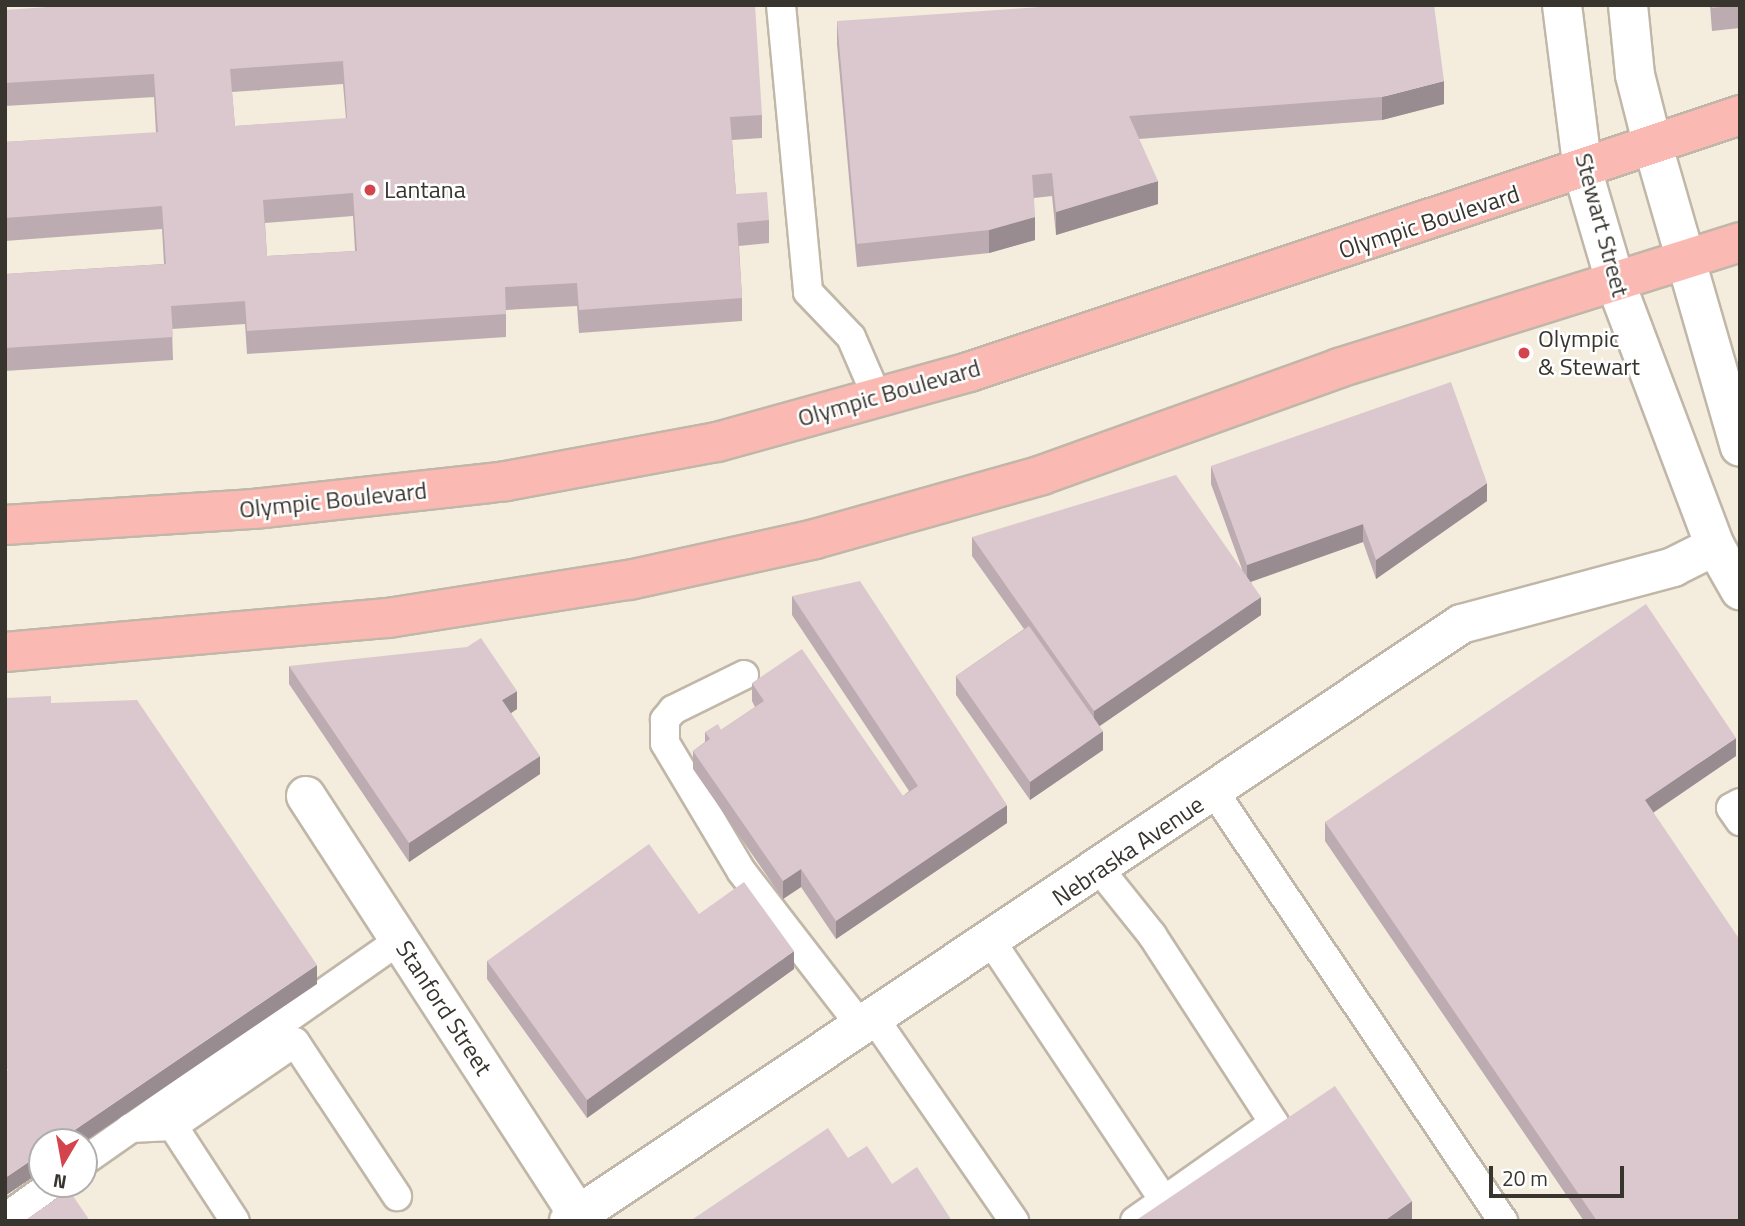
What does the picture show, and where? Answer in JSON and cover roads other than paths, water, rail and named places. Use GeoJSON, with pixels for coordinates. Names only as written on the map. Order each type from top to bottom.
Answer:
{"type":"FeatureCollection","features":[{"type":"Feature","properties":{"kind":"main road","name":"Olympic Boulevard"},"geometry":{"type":"LineString","coordinates":[[5,526],[254,509],[506,481],[717,442],[877,397],[1583,172],[1740,115]]}},
{"type":"Feature","properties":{"kind":"main road"},"geometry":{"type":"LineString","coordinates":[[5,652],[388,618],[629,580],[815,539],[1042,475],[1339,368],[1616,284],[1740,242]]}},
{"type":"Feature","properties":{"kind":"street","name":"Stewart Street"},"geometry":{"type":"LineString","coordinates":[[1562,5],[1583,172],[1616,284],[1716,546],[1740,590]]}},
{"type":"Feature","properties":{"kind":"street"},"geometry":{"type":"LineString","coordinates":[[1628,5],[1635,75],[1684,262],[1740,447]]}},
{"type":"Feature","properties":{"kind":"street","name":"Nebraska Avenue"},"geometry":{"type":"LineString","coordinates":[[577,1219],[868,1022],[1215,793],[1461,624],[1673,567],[1716,546]]}},
{"type":"Feature","properties":{"kind":"street","name":"Stanford Street"},"geometry":{"type":"LineString","coordinates":[[306,796],[577,1219]]}},
{"type":"Feature","properties":{"kind":"lane"},"geometry":{"type":"LineString","coordinates":[[781,5],[808,292],[851,337],[877,397]]}},
{"type":"Feature","properties":{"kind":"lane"},"geometry":{"type":"LineString","coordinates":[[744,675],[673,710],[665,720],[665,743],[742,872],[868,1022],[1014,1221]]}},
{"type":"Feature","properties":{"kind":"lane"},"geometry":{"type":"LineString","coordinates":[[1215,793],[1503,1221]]}},
{"type":"Feature","properties":{"kind":"lane"},"geometry":{"type":"LineString","coordinates":[[1740,803],[1731,808],[1740,821]]}},
{"type":"Feature","properties":{"kind":"lane"},"geometry":{"type":"LineString","coordinates":[[1100,870],[1152,935],[1274,1123],[1135,1221]]}},
{"type":"Feature","properties":{"kind":"lane"},"geometry":{"type":"LineString","coordinates":[[98,1151],[400,940]]}},
{"type":"Feature","properties":{"kind":"lane"},"geometry":{"type":"LineString","coordinates":[[991,942],[1164,1200]]}},
{"type":"Feature","properties":{"kind":"lane"},"geometry":{"type":"LineString","coordinates":[[130,1128],[173,1126],[295,1042],[397,1196]]}},
{"type":"Feature","properties":{"kind":"lane"},"geometry":{"type":"LineString","coordinates":[[173,1126],[235,1221]]}},
{"type":"Feature","properties":{"kind":"lane"},"geometry":{"type":"LineString","coordinates":[[5,1218],[33,1198]]}},
{"type":"Feature","properties":{"kind":"place","name":"Lantana"},"geometry":{"type":"Point","coordinates":[370,190]}},
{"type":"Feature","properties":{"kind":"place","name":"Olympic & Stewart"},"geometry":{"type":"Point","coordinates":[1524,353]}}]}
